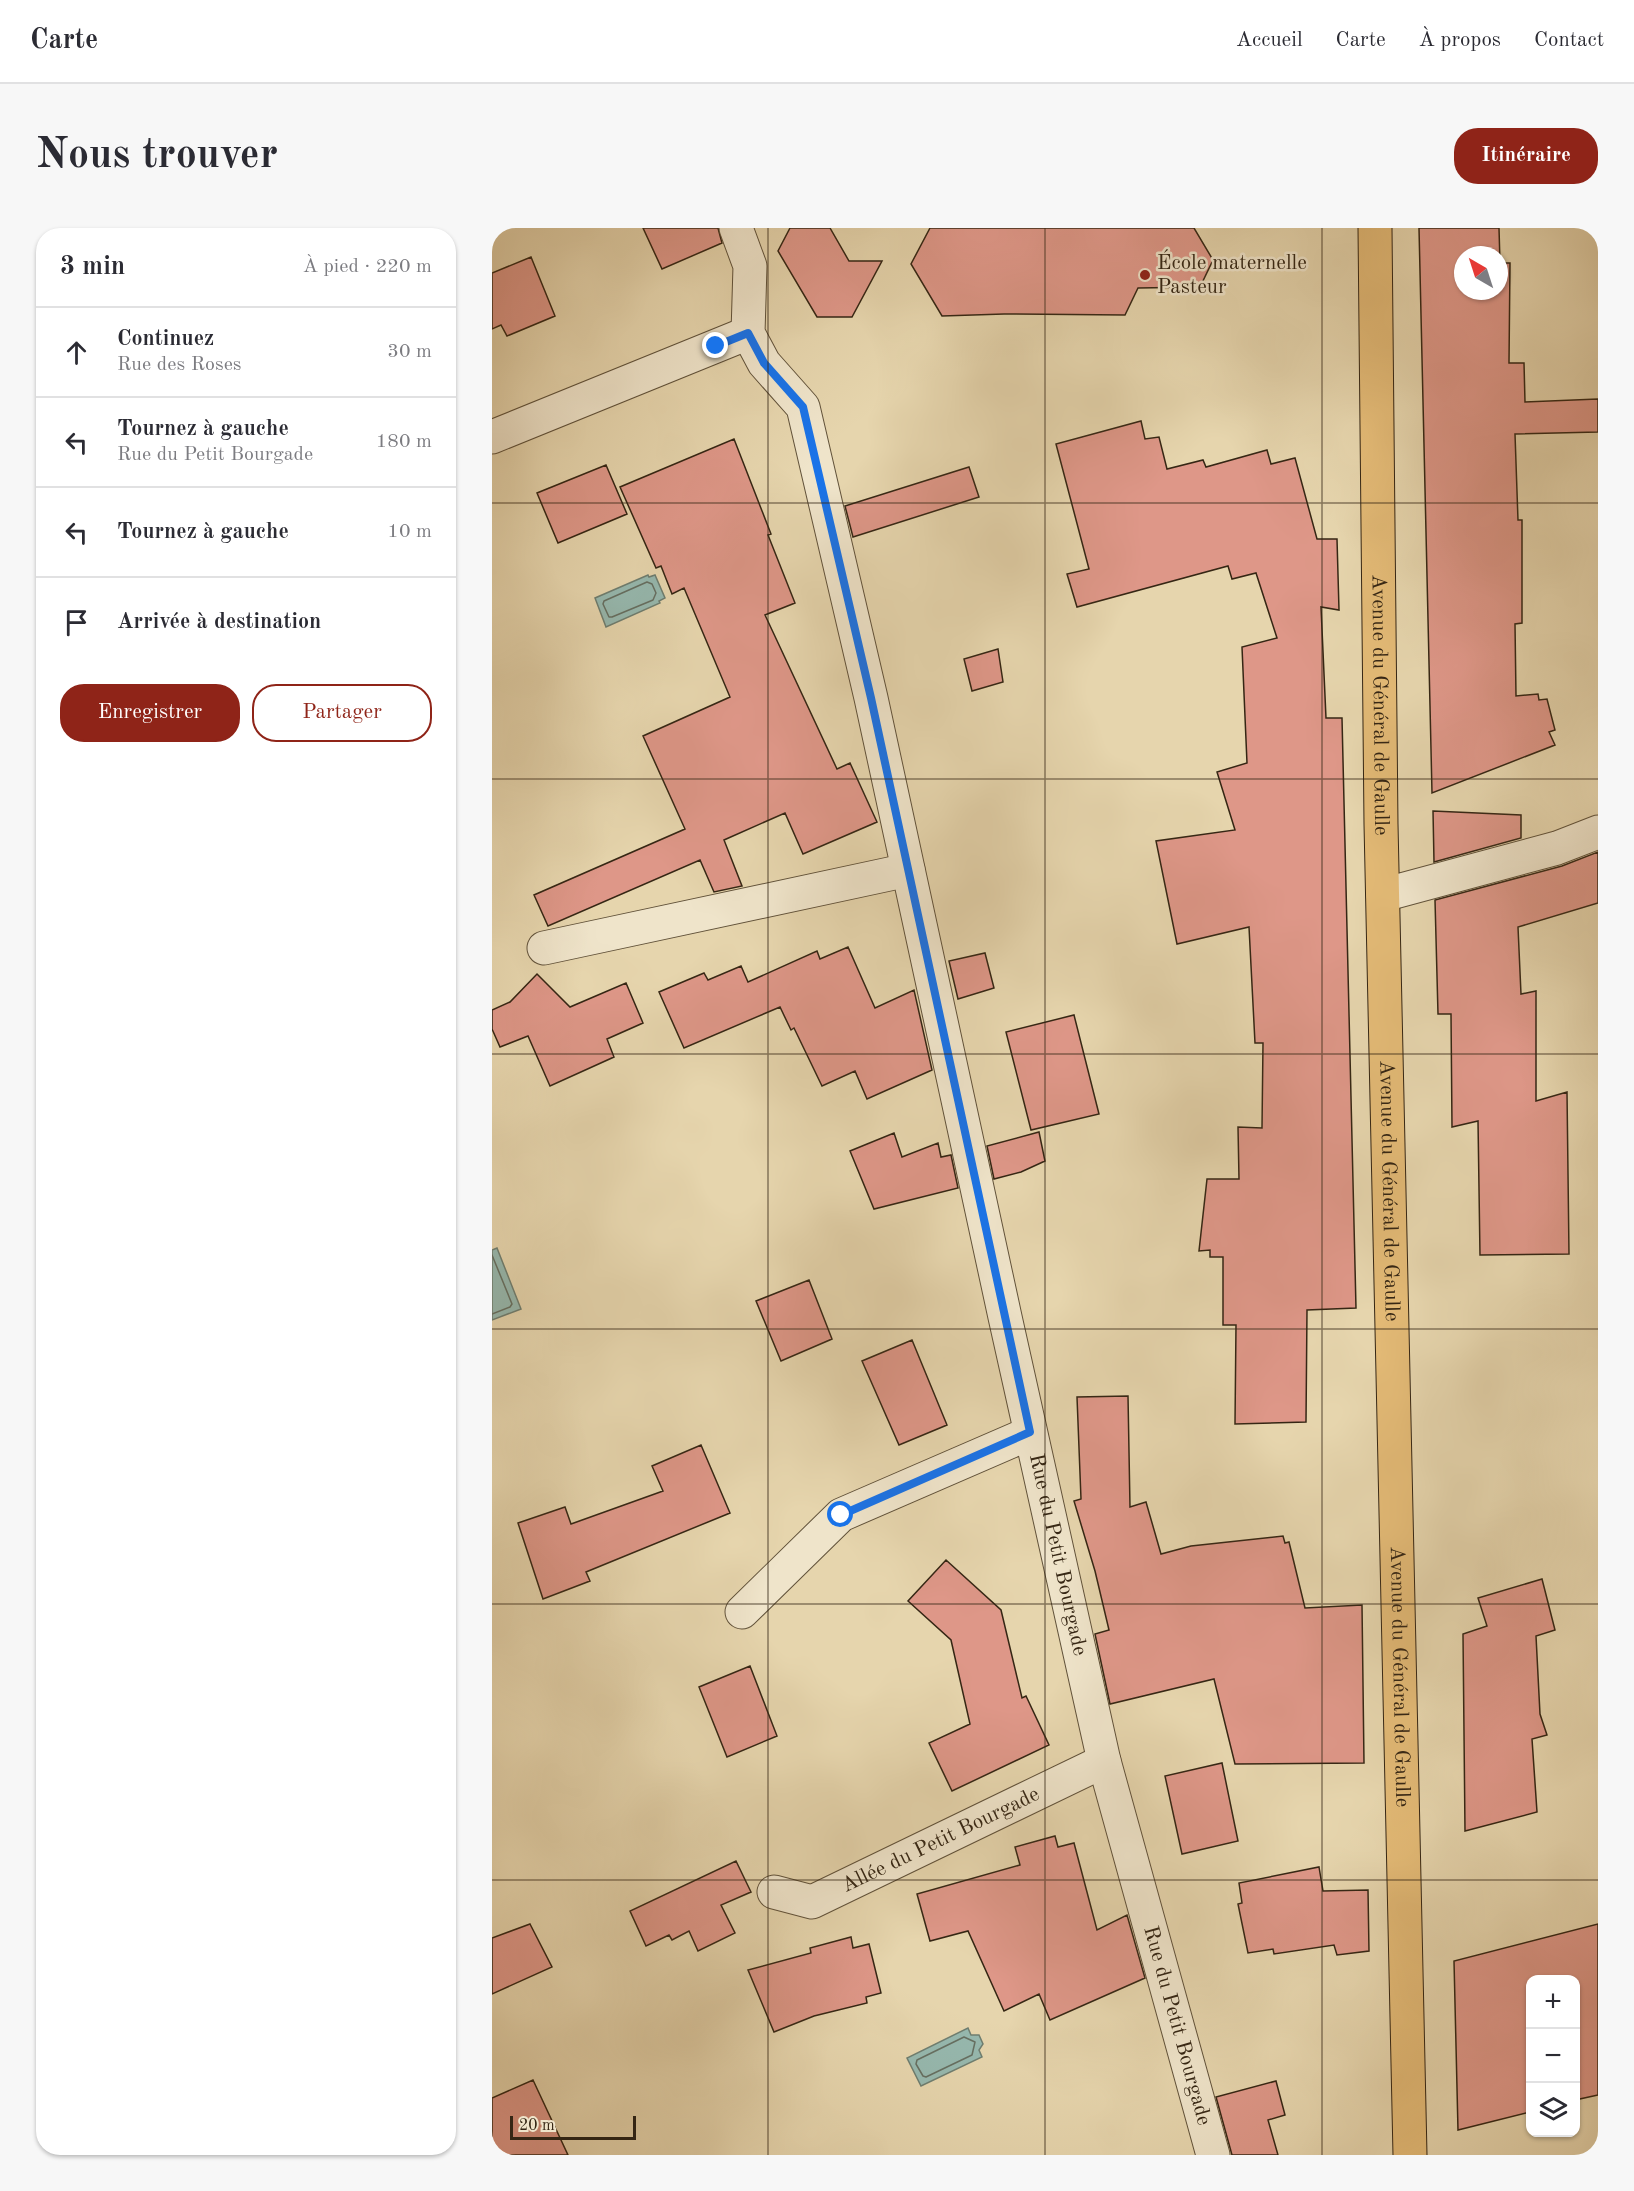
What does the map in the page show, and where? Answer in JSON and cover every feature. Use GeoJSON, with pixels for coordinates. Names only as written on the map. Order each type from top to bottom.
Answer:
{"type":"FeatureCollection","features":[{"type":"Feature","properties":{"kind":"main road","name":"Avenue du Général de Gaulle"},"geometry":{"type":"LineString","coordinates":[[1376,228],[1383,895],[1410,2155]]}},
{"type":"Feature","properties":{"kind":"street","name":"Rue du Petit Bourgade"},"geometry":{"type":"LineString","coordinates":[[736,228],[750,266],[748,333],[764,363],[803,407],[871,698],[1030,1432],[1104,1761],[1213,2155]]}},
{"type":"Feature","properties":{"kind":"street"},"geometry":{"type":"LineString","coordinates":[[492,437],[748,333]]}},
{"type":"Feature","properties":{"kind":"street"},"geometry":{"type":"LineString","coordinates":[[1383,895],[1557,848],[1598,832]]}},
{"type":"Feature","properties":{"kind":"street"},"geometry":{"type":"LineString","coordinates":[[544,948],[908,870]]}},
{"type":"Feature","properties":{"kind":"street"},"geometry":{"type":"LineString","coordinates":[[742,1612],[841,1515],[1030,1432]]}},
{"type":"Feature","properties":{"kind":"street","name":"Allée du Petit Bourgade"},"geometry":{"type":"LineString","coordinates":[[774,1892],[812,1902],[1104,1761]]}},
{"type":"Feature","properties":{"kind":"water"},"geometry":{"type":"Polygon","coordinates":[[[648,575],[649,577],[655,575],[665,598],[659,601],[660,603],[606,627],[595,598],[648,575]]]}},
{"type":"Feature","properties":{"kind":"water"},"geometry":{"type":"Polygon","coordinates":[[[497,1248],[521,1309],[492,1320],[492,1250],[497,1248]]]}},
{"type":"Feature","properties":{"kind":"water"},"geometry":{"type":"Polygon","coordinates":[[[968,2028],[971,2035],[979,2035],[983,2044],[979,2050],[982,2057],[921,2086],[907,2058],[968,2028]]]}},
{"type":"Feature","properties":{"kind":"building"},"geometry":{"type":"Polygon","coordinates":[[[643,228],[718,228],[722,243],[662,269],[643,228]]]}},
{"type":"Feature","properties":{"kind":"building"},"geometry":{"type":"Polygon","coordinates":[[[790,228],[830,228],[849,261],[882,261],[852,317],[817,317],[778,251],[790,228]]]}},
{"type":"Feature","properties":{"kind":"building"},"geometry":{"type":"Polygon","coordinates":[[[930,228],[1194,228],[1213,260],[1200,287],[1138,288],[1125,315],[942,316],[911,264],[930,228]]]}},
{"type":"Feature","properties":{"kind":"building"},"geometry":{"type":"Polygon","coordinates":[[[1419,228],[1499,228],[1500,246],[1454,246],[1454,300],[1508,300],[1508,263],[1510,263],[1509,363],[1524,363],[1525,402],[1598,399],[1598,432],[1515,434],[1518,520],[1522,520],[1522,623],[1515,624],[1516,696],[1538,694],[1539,700],[1547,699],[1555,730],[1549,732],[1555,745],[1432,793],[1419,228]]]}},
{"type":"Feature","properties":{"kind":"building"},"geometry":{"type":"Polygon","coordinates":[[[531,257],[555,316],[507,336],[501,325],[492,329],[492,273],[531,257]]]}},
{"type":"Feature","properties":{"kind":"building"},"geometry":{"type":"Polygon","coordinates":[[[1141,421],[1145,439],[1159,437],[1167,469],[1203,460],[1206,467],[1267,450],[1271,464],[1295,458],[1317,539],[1337,539],[1339,610],[1321,607],[1326,718],[1342,718],[1356,1308],[1307,1310],[1306,1422],[1235,1424],[1236,1325],[1223,1325],[1223,1257],[1210,1257],[1210,1250],[1199,1251],[1207,1179],[1239,1179],[1238,1127],[1262,1128],[1263,1043],[1255,1043],[1249,927],[1177,944],[1156,841],[1235,830],[1217,772],[1247,763],[1242,647],[1277,638],[1256,573],[1232,579],[1228,566],[1077,607],[1067,574],[1089,569],[1056,444],[1141,421]]]}},
{"type":"Feature","properties":{"kind":"building"},"geometry":{"type":"Polygon","coordinates":[[[734,439],[795,603],[765,615],[837,769],[850,763],[877,822],[803,854],[785,813],[724,840],[742,886],[714,892],[700,860],[548,926],[534,895],[685,829],[643,736],[730,697],[684,588],[672,594],[661,566],[656,568],[620,487],[734,439]]]}},
{"type":"Feature","properties":{"kind":"building"},"geometry":{"type":"Polygon","coordinates":[[[606,465],[627,514],[558,543],[537,493],[606,465]]]}},
{"type":"Feature","properties":{"kind":"building"},"geometry":{"type":"Polygon","coordinates":[[[969,467],[979,497],[853,537],[845,506],[969,467]]]}},
{"type":"Feature","properties":{"kind":"building"},"geometry":{"type":"Polygon","coordinates":[[[998,649],[1003,682],[972,691],[964,659],[998,649]]]}},
{"type":"Feature","properties":{"kind":"building"},"geometry":{"type":"Polygon","coordinates":[[[1433,811],[1521,815],[1521,838],[1434,862],[1433,811]]]}},
{"type":"Feature","properties":{"kind":"building"},"geometry":{"type":"Polygon","coordinates":[[[1598,852],[1598,903],[1518,927],[1521,994],[1536,991],[1536,1101],[1567,1092],[1569,1254],[1480,1255],[1478,1121],[1452,1127],[1451,1014],[1438,1014],[1435,900],[1562,866],[1598,852]]]}},
{"type":"Feature","properties":{"kind":"building"},"geometry":{"type":"Polygon","coordinates":[[[848,947],[875,1008],[914,990],[932,1070],[867,1099],[855,1071],[822,1086],[794,1028],[791,1030],[780,1007],[684,1048],[659,992],[704,973],[708,980],[741,966],[748,982],[817,951],[820,959],[848,947]]]}},
{"type":"Feature","properties":{"kind":"building"},"geometry":{"type":"Polygon","coordinates":[[[985,953],[994,988],[958,999],[949,961],[985,953]]]}},
{"type":"Feature","properties":{"kind":"building"},"geometry":{"type":"Polygon","coordinates":[[[537,974],[570,1007],[626,983],[643,1023],[607,1039],[614,1057],[550,1086],[528,1036],[500,1047],[492,1029],[492,1010],[510,1002],[537,974]]]}},
{"type":"Feature","properties":{"kind":"building"},"geometry":{"type":"Polygon","coordinates":[[[1074,1015],[1099,1114],[1031,1130],[1006,1032],[1074,1015]]]}},
{"type":"Feature","properties":{"kind":"building"},"geometry":{"type":"Polygon","coordinates":[[[1039,1132],[1045,1161],[1021,1172],[994,1179],[987,1146],[1039,1132]]]}},
{"type":"Feature","properties":{"kind":"building"},"geometry":{"type":"Polygon","coordinates":[[[894,1133],[902,1157],[938,1143],[941,1157],[951,1155],[958,1188],[874,1209],[850,1151],[894,1133]]]}},
{"type":"Feature","properties":{"kind":"building"},"geometry":{"type":"Polygon","coordinates":[[[809,1280],[832,1339],[781,1361],[756,1301],[809,1280]]]}},
{"type":"Feature","properties":{"kind":"building"},"geometry":{"type":"Polygon","coordinates":[[[912,1340],[947,1425],[899,1445],[862,1361],[912,1340]]]}},
{"type":"Feature","properties":{"kind":"building"},"geometry":{"type":"Polygon","coordinates":[[[1128,1396],[1130,1507],[1146,1502],[1161,1554],[1191,1546],[1283,1536],[1285,1543],[1289,1542],[1305,1608],[1362,1605],[1364,1763],[1235,1764],[1214,1679],[1110,1704],[1095,1634],[1109,1630],[1095,1571],[1074,1501],[1081,1499],[1077,1397],[1128,1396]]]}},
{"type":"Feature","properties":{"kind":"building"},"geometry":{"type":"Polygon","coordinates":[[[701,1445],[730,1513],[586,1572],[590,1581],[543,1599],[518,1523],[565,1507],[571,1524],[663,1491],[652,1466],[701,1445]]]}},
{"type":"Feature","properties":{"kind":"building"},"geometry":{"type":"Polygon","coordinates":[[[946,1560],[1001,1610],[1022,1698],[1026,1696],[1049,1745],[952,1791],[929,1743],[970,1724],[951,1640],[908,1601],[946,1560]]]}},
{"type":"Feature","properties":{"kind":"building"},"geometry":{"type":"Polygon","coordinates":[[[1542,1579],[1555,1630],[1536,1636],[1540,1714],[1547,1735],[1532,1739],[1537,1812],[1465,1831],[1463,1634],[1487,1626],[1478,1598],[1542,1579]]]}},
{"type":"Feature","properties":{"kind":"building"},"geometry":{"type":"Polygon","coordinates":[[[750,1666],[777,1736],[727,1757],[699,1687],[750,1666]]]}},
{"type":"Feature","properties":{"kind":"building"},"geometry":{"type":"Polygon","coordinates":[[[1222,1763],[1238,1841],[1182,1854],[1165,1776],[1222,1763]]]}},
{"type":"Feature","properties":{"kind":"building"},"geometry":{"type":"Polygon","coordinates":[[[1055,1836],[1058,1847],[1074,1843],[1097,1930],[1127,1915],[1145,1978],[1050,2020],[1039,1994],[1004,2011],[968,1931],[930,1941],[917,1894],[1020,1865],[1015,1847],[1055,1836]]]}},
{"type":"Feature","properties":{"kind":"building"},"geometry":{"type":"Polygon","coordinates":[[[736,1861],[751,1892],[721,1905],[735,1933],[698,1951],[689,1931],[672,1940],[669,1935],[646,1946],[630,1911],[736,1861]]]}},
{"type":"Feature","properties":{"kind":"building"},"geometry":{"type":"Polygon","coordinates":[[[1319,1867],[1323,1891],[1368,1890],[1369,1951],[1337,1955],[1334,1945],[1274,1954],[1273,1949],[1248,1953],[1238,1904],[1242,1903],[1239,1883],[1319,1867]]]}},
{"type":"Feature","properties":{"kind":"building"},"geometry":{"type":"Polygon","coordinates":[[[530,1924],[552,1967],[492,1994],[492,1938],[530,1924]]]}},
{"type":"Feature","properties":{"kind":"building"},"geometry":{"type":"Polygon","coordinates":[[[1598,1924],[1598,2095],[1580,2099],[1580,1975],[1526,1975],[1526,2113],[1458,2130],[1454,1961],[1598,1924]]]}},
{"type":"Feature","properties":{"kind":"building"},"geometry":{"type":"Polygon","coordinates":[[[851,1937],[853,1948],[869,1944],[881,1993],[866,1997],[867,2003],[814,2016],[774,2032],[748,1970],[811,1953],[810,1948],[851,1937]]]}},
{"type":"Feature","properties":{"kind":"building"},"geometry":{"type":"Polygon","coordinates":[[[533,2080],[568,2155],[492,2155],[492,2098],[533,2080]]]}},
{"type":"Feature","properties":{"kind":"building"},"geometry":{"type":"Polygon","coordinates":[[[1276,2081],[1285,2115],[1268,2120],[1278,2155],[1232,2155],[1216,2097],[1276,2081]]]}},
{"type":"Feature","properties":{"kind":"place","name":"École maternelle Pasteur"},"geometry":{"type":"Point","coordinates":[1145,275]}},
{"type":"Feature","properties":{"kind":"route"},"geometry":{"type":"LineString","coordinates":[[716,346],[748,333],[764,363],[803,407],[871,698],[1030,1432],[841,1515]]}}]}
